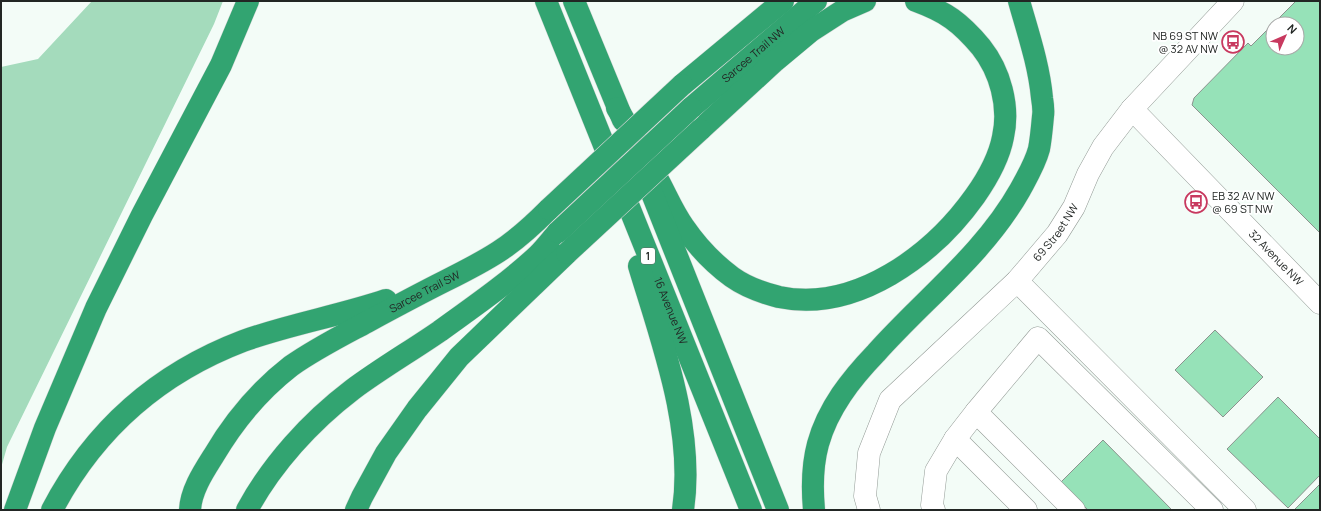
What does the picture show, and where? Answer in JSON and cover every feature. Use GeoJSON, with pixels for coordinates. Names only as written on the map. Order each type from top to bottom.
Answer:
{"type":"FeatureCollection","features":[{"type":"Feature","properties":{"kind":"highway"},"geometry":{"type":"LineString","coordinates":[[15,510],[45,428],[93,314],[142,215],[221,65],[248,1]]}},
{"type":"Feature","properties":{"kind":"highway","name":"16 Avenue NW"},"geometry":{"type":"LineString","coordinates":[[546,1],[751,510]]}},
{"type":"Feature","properties":{"kind":"highway"},"geometry":{"type":"LineString","coordinates":[[574,1],[778,510]]}},
{"type":"Feature","properties":{"kind":"highway","name":"Sarcee Trail NW"},"geometry":{"type":"LineString","coordinates":[[682,85],[783,1]]}},
{"type":"Feature","properties":{"kind":"highway","name":"Sarcee Trail NW"},"geometry":{"type":"LineString","coordinates":[[247,510],[253,499],[285,454],[325,413],[352,390],[483,299],[538,254],[558,232],[692,108],[816,1]]}},
{"type":"Feature","properties":{"kind":"highway"},"geometry":{"type":"LineString","coordinates":[[356,510],[386,454],[417,409],[459,357],[567,253],[775,61],[811,31],[842,11],[865,1]]}},
{"type":"Feature","properties":{"kind":"highway"},"geometry":{"type":"LineString","coordinates":[[618,108],[683,226],[706,255],[733,278],[749,287],[768,294],[797,300],[828,298],[860,288],[904,266],[937,240],[954,222],[986,180],[996,159],[1003,137],[1005,116],[1002,91],[998,76],[988,56],[971,35],[954,19],[936,8],[916,1]]}},
{"type":"Feature","properties":{"kind":"highway"},"geometry":{"type":"LineString","coordinates":[[1005,1],[1040,79]]}},
{"type":"Feature","properties":{"kind":"highway"},"geometry":{"type":"LineString","coordinates":[[814,510],[813,468],[818,444],[827,420],[840,396],[860,370],[891,335],[982,244],[1012,204],[1029,174],[1039,149],[1044,114],[1040,79],[1019,1]]}},
{"type":"Feature","properties":{"kind":"highway","name":"Sarcee Trail SW"},"geometry":{"type":"LineString","coordinates":[[189,508],[201,477],[224,438],[253,401],[270,384],[291,367],[323,345],[473,267],[522,235],[682,85]]}},
{"type":"Feature","properties":{"kind":"highway"},"geometry":{"type":"LineString","coordinates":[[597,129],[660,335],[678,403],[683,429],[687,470],[684,510]]}},
{"type":"Feature","properties":{"kind":"highway"},"geometry":{"type":"LineString","coordinates":[[52,510],[70,477],[94,445],[133,406],[163,382],[190,366],[243,342],[275,331],[362,309],[444,281]]}},
{"type":"Feature","properties":{"kind":"street","name":"69 Street NW"},"geometry":{"type":"LineString","coordinates":[[869,510],[865,496],[868,453],[890,400],[1017,281],[1061,227],[1074,207],[1088,174],[1103,147],[1132,109],[1233,1]]}},
{"type":"Feature","properties":{"kind":"street","name":"32 Avenue NW"},"geometry":{"type":"LineString","coordinates":[[1132,109],[1320,304]]}},
{"type":"Feature","properties":{"kind":"street"},"geometry":{"type":"LineString","coordinates":[[1017,281],[1245,510]]}},
{"type":"Feature","properties":{"kind":"street"},"geometry":{"type":"LineString","coordinates":[[934,510],[932,505],[936,471],[955,439],[1038,338],[1212,510]]}},
{"type":"Feature","properties":{"kind":"street"},"geometry":{"type":"LineString","coordinates":[[976,412],[1074,510]]}},
{"type":"Feature","properties":{"kind":"street"},"geometry":{"type":"LineString","coordinates":[[955,439],[1026,510]]}},
{"type":"Feature","properties":{"kind":"green space"},"geometry":{"type":"Polygon","coordinates":[[[92,1],[223,1],[214,24],[7,447],[1,468],[1,67],[38,59],[92,1]]]}},
{"type":"Feature","properties":{"kind":"building"},"geometry":{"type":"Polygon","coordinates":[[[1296,1],[1320,1],[1320,233],[1192,105],[1194,98],[1248,43],[1251,46],[1265,32],[1265,56],[1305,56],[1305,16],[1281,16],[1296,1]]]}},
{"type":"Feature","properties":{"kind":"building"},"geometry":{"type":"Polygon","coordinates":[[[1215,330],[1263,377],[1223,417],[1175,370],[1215,330]]]}},
{"type":"Feature","properties":{"kind":"building"},"geometry":{"type":"Polygon","coordinates":[[[1278,397],[1320,439],[1320,475],[1288,508],[1227,449],[1278,397]]]}},
{"type":"Feature","properties":{"kind":"building"},"geometry":{"type":"Polygon","coordinates":[[[1103,440],[1172,510],[1088,510],[1061,482],[1103,440]]]}},
{"type":"Feature","properties":{"kind":"building"},"geometry":{"type":"Polygon","coordinates":[[[1320,484],[1320,510],[1294,510],[1320,484]]]}},
{"type":"Feature","properties":{"kind":"place","name":"NB 69 ST NW @ 32 AV NW"},"geometry":{"type":"Point","coordinates":[1233,42]}},
{"type":"Feature","properties":{"kind":"place","name":"EB 32 AV NW @ 69 ST NW"},"geometry":{"type":"Point","coordinates":[1196,202]}}]}
